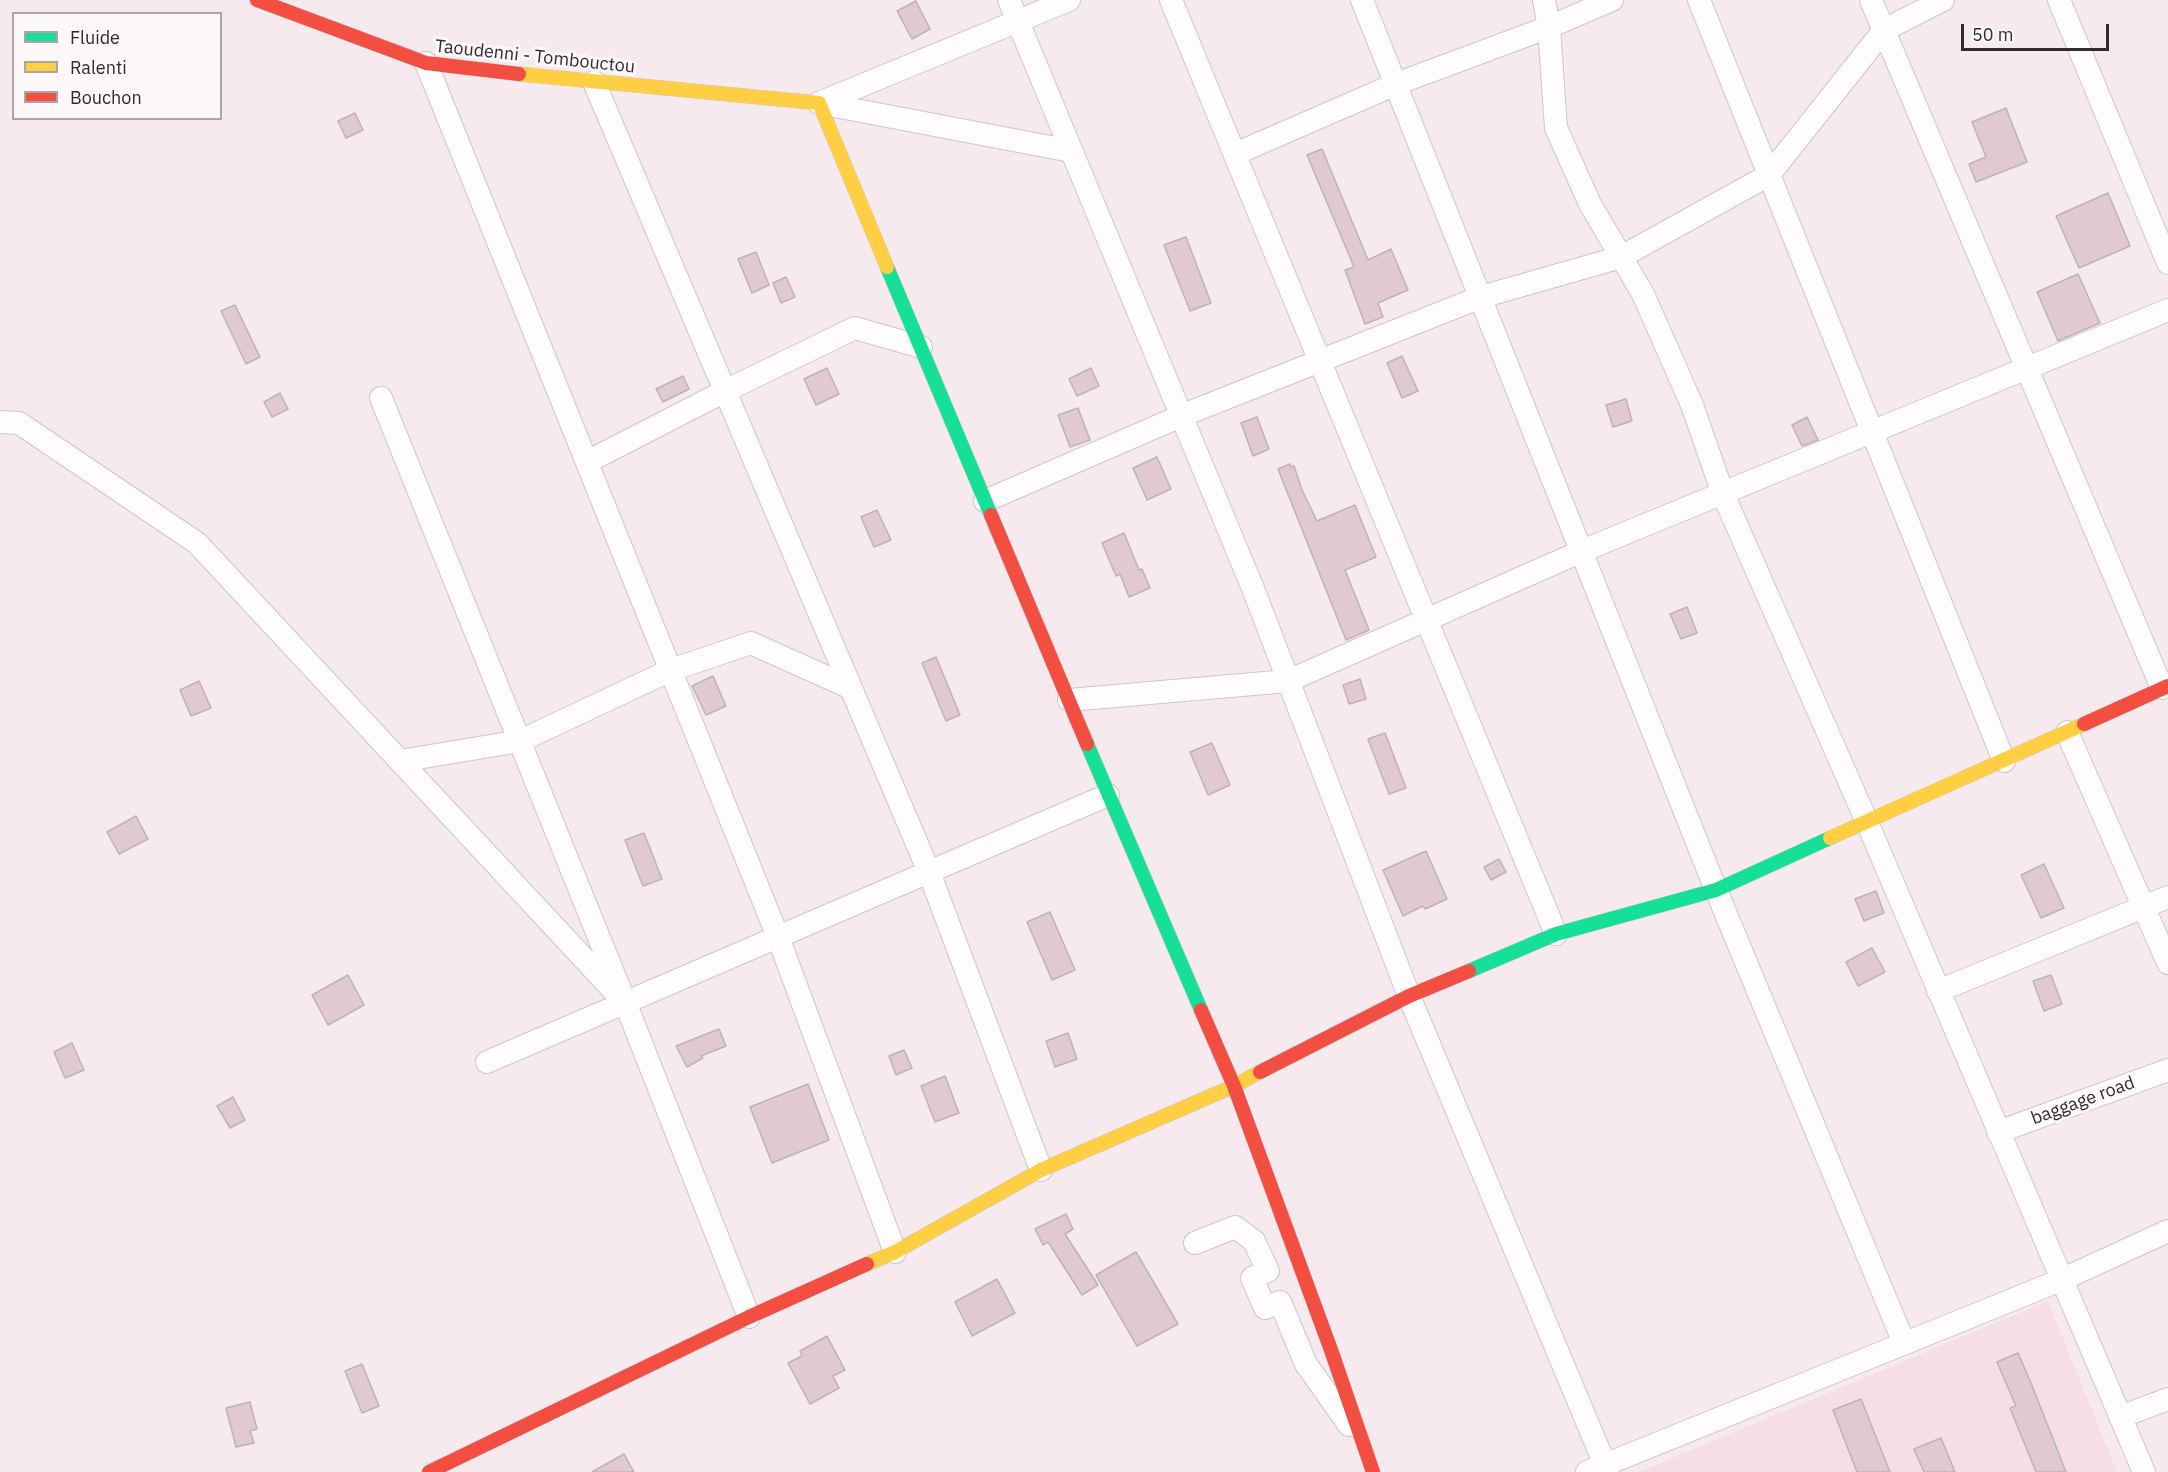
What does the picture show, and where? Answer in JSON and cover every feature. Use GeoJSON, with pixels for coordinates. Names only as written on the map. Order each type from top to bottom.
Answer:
{"type":"FeatureCollection","features":[{"type":"Feature","properties":{"kind":"street","name":"Taoudenni - Tombouctou"},"geometry":{"type":"LineString","coordinates":[[257,0],[426,63],[819,104]]}},
{"type":"Feature","properties":{"kind":"street"},"geometry":{"type":"LineString","coordinates":[[1009,0],[1254,591],[1409,996],[1600,1470],[2061,1280],[2168,1231]]}},
{"type":"Feature","properties":{"kind":"street"},"geometry":{"type":"LineString","coordinates":[[819,104],[1069,0]]}},
{"type":"Feature","properties":{"kind":"street"},"geometry":{"type":"LineString","coordinates":[[1171,0],[1556,934]]}},
{"type":"Feature","properties":{"kind":"street"},"geometry":{"type":"LineString","coordinates":[[1362,0],[1716,890],[1904,1343]]}},
{"type":"Feature","properties":{"kind":"street"},"geometry":{"type":"LineString","coordinates":[[1544,0],[1549,27],[1556,128],[1590,204],[1643,294],[1692,405],[1723,494],[1867,822],[2144,1472]]}},
{"type":"Feature","properties":{"kind":"street"},"geometry":{"type":"LineString","coordinates":[[1235,154],[1396,84],[1549,27],[1612,0]]}},
{"type":"Feature","properties":{"kind":"street"},"geometry":{"type":"LineString","coordinates":[[1699,0],[2004,760]]}},
{"type":"Feature","properties":{"kind":"street"},"geometry":{"type":"LineString","coordinates":[[429,1472],[749,1317],[895,1252],[1041,1170],[1234,1086],[1409,996],[1556,934],[1716,890],[2165,687],[1871,0]]}},
{"type":"Feature","properties":{"kind":"street"},"geometry":{"type":"LineString","coordinates":[[985,501],[1181,416],[1481,297],[1621,256],[1769,175],[1884,30],[1943,0]]}},
{"type":"Feature","properties":{"kind":"street"},"geometry":{"type":"LineString","coordinates":[[2059,0],[2168,263]]}},
{"type":"Feature","properties":{"kind":"street"},"geometry":{"type":"LineString","coordinates":[[426,63],[778,937],[895,1252]]}},
{"type":"Feature","properties":{"kind":"street"},"geometry":{"type":"LineString","coordinates":[[594,82],[929,872],[1041,1170]]}},
{"type":"Feature","properties":{"kind":"street"},"geometry":{"type":"LineString","coordinates":[[819,104],[1071,152]]}},
{"type":"Feature","properties":{"kind":"street"},"geometry":{"type":"LineString","coordinates":[[819,104],[1108,795],[1234,1086],[1331,1350],[1373,1472]]}},
{"type":"Feature","properties":{"kind":"street"},"geometry":{"type":"LineString","coordinates":[[1069,700],[1288,681],[1582,551],[2168,310]]}},
{"type":"Feature","properties":{"kind":"street"},"geometry":{"type":"LineString","coordinates":[[587,462],[855,328],[921,347]]}},
{"type":"Feature","properties":{"kind":"street"},"geometry":{"type":"LineString","coordinates":[[381,398],[625,1002],[749,1317]]}},
{"type":"Feature","properties":{"kind":"street"},"geometry":{"type":"LineString","coordinates":[[0,422],[19,423],[197,543],[625,1002]]}},
{"type":"Feature","properties":{"kind":"street"},"geometry":{"type":"LineString","coordinates":[[400,761],[520,741],[671,670],[751,643],[851,688]]}},
{"type":"Feature","properties":{"kind":"street"},"geometry":{"type":"LineString","coordinates":[[2067,732],[2168,963]]}},
{"type":"Feature","properties":{"kind":"street"},"geometry":{"type":"LineString","coordinates":[[487,1062],[1108,795]]}},
{"type":"Feature","properties":{"kind":"street"},"geometry":{"type":"LineString","coordinates":[[1938,991],[2168,897]]}},
{"type":"Feature","properties":{"kind":"street","name":"baggage road"},"geometry":{"type":"LineString","coordinates":[[1998,1132],[2168,1070]]}},
{"type":"Feature","properties":{"kind":"street"},"geometry":{"type":"LineString","coordinates":[[1195,1243],[1235,1227],[1254,1241],[1268,1271],[1252,1278],[1265,1308],[1280,1302],[1305,1364],[1365,1447]]}},
{"type":"Feature","properties":{"kind":"street"},"geometry":{"type":"LineString","coordinates":[[2120,1418],[2168,1400]]}},
{"type":"Feature","properties":{"kind":"shaded area"},"geometry":{"type":"Polygon","coordinates":[[[2048,1301],[2117,1472],[1639,1472],[2048,1301]]]}},
{"type":"Feature","properties":{"kind":"building"},"geometry":{"type":"Polygon","coordinates":[[[916,1],[930,29],[912,39],[897,11],[916,1]]]}},
{"type":"Feature","properties":{"kind":"building"},"geometry":{"type":"Polygon","coordinates":[[[2006,108],[2027,162],[1976,182],[1969,164],[1986,157],[1972,122],[2006,108]]]}},
{"type":"Feature","properties":{"kind":"building"},"geometry":{"type":"Polygon","coordinates":[[[355,113],[363,130],[346,138],[338,121],[355,113]]]}},
{"type":"Feature","properties":{"kind":"building"},"geometry":{"type":"Polygon","coordinates":[[[1322,149],[1368,260],[1391,249],[1408,290],[1378,303],[1383,317],[1365,324],[1345,270],[1354,267],[1307,155],[1322,149]]]}},
{"type":"Feature","properties":{"kind":"building"},"geometry":{"type":"Polygon","coordinates":[[[2108,193],[2130,246],[2079,268],[2056,216],[2108,193]]]}},
{"type":"Feature","properties":{"kind":"building"},"geometry":{"type":"Polygon","coordinates":[[[1186,237],[1211,303],[1190,311],[1164,245],[1186,237]]]}},
{"type":"Feature","properties":{"kind":"building"},"geometry":{"type":"Polygon","coordinates":[[[756,252],[769,285],[752,293],[738,259],[756,252]]]}},
{"type":"Feature","properties":{"kind":"building"},"geometry":{"type":"Polygon","coordinates":[[[2078,274],[2100,323],[2058,341],[2037,292],[2078,274]]]}},
{"type":"Feature","properties":{"kind":"building"},"geometry":{"type":"Polygon","coordinates":[[[786,277],[795,297],[781,303],[773,283],[786,277]]]}},
{"type":"Feature","properties":{"kind":"building"},"geometry":{"type":"Polygon","coordinates":[[[235,305],[260,357],[246,364],[221,311],[235,305]]]}},
{"type":"Feature","properties":{"kind":"building"},"geometry":{"type":"Polygon","coordinates":[[[1402,356],[1418,391],[1402,398],[1387,363],[1402,356]]]}},
{"type":"Feature","properties":{"kind":"building"},"geometry":{"type":"Polygon","coordinates":[[[827,368],[839,394],[816,405],[804,379],[827,368]]]}},
{"type":"Feature","properties":{"kind":"building"},"geometry":{"type":"Polygon","coordinates":[[[1091,368],[1099,386],[1077,396],[1069,379],[1091,368]]]}},
{"type":"Feature","properties":{"kind":"building"},"geometry":{"type":"Polygon","coordinates":[[[683,376],[689,389],[663,402],[656,389],[683,376]]]}},
{"type":"Feature","properties":{"kind":"building"},"geometry":{"type":"Polygon","coordinates":[[[280,393],[288,409],[272,417],[264,402],[280,393]]]}},
{"type":"Feature","properties":{"kind":"building"},"geometry":{"type":"Polygon","coordinates":[[[1626,399],[1632,421],[1613,427],[1606,405],[1626,399]]]}},
{"type":"Feature","properties":{"kind":"building"},"geometry":{"type":"Polygon","coordinates":[[[1078,408],[1090,440],[1070,447],[1058,415],[1078,408]]]}},
{"type":"Feature","properties":{"kind":"building"},"geometry":{"type":"Polygon","coordinates":[[[1257,417],[1269,449],[1253,456],[1241,423],[1257,417]]]}},
{"type":"Feature","properties":{"kind":"building"},"geometry":{"type":"Polygon","coordinates":[[[1807,417],[1818,440],[1802,446],[1792,425],[1807,417]]]}},
{"type":"Feature","properties":{"kind":"building"},"geometry":{"type":"Polygon","coordinates":[[[1157,457],[1171,489],[1147,500],[1133,468],[1157,457]]]}},
{"type":"Feature","properties":{"kind":"building"},"geometry":{"type":"Polygon","coordinates":[[[1290,464],[1291,467],[1294,466],[1302,490],[1317,521],[1355,505],[1376,557],[1345,570],[1369,630],[1346,640],[1278,469],[1290,464]]]}},
{"type":"Feature","properties":{"kind":"building"},"geometry":{"type":"Polygon","coordinates":[[[877,510],[891,540],[874,547],[861,517],[877,510]]]}},
{"type":"Feature","properties":{"kind":"building"},"geometry":{"type":"Polygon","coordinates":[[[1124,533],[1139,570],[1142,569],[1150,588],[1129,597],[1120,574],[1116,576],[1102,543],[1124,533]]]}},
{"type":"Feature","properties":{"kind":"building"},"geometry":{"type":"Polygon","coordinates":[[[1687,607],[1697,633],[1681,639],[1670,614],[1687,607]]]}},
{"type":"Feature","properties":{"kind":"building"},"geometry":{"type":"Polygon","coordinates":[[[936,657],[960,715],[946,721],[922,663],[936,657]]]}},
{"type":"Feature","properties":{"kind":"building"},"geometry":{"type":"Polygon","coordinates":[[[713,676],[726,706],[706,715],[692,686],[713,676]]]}},
{"type":"Feature","properties":{"kind":"building"},"geometry":{"type":"Polygon","coordinates":[[[1360,679],[1366,699],[1349,704],[1343,685],[1360,679]]]}},
{"type":"Feature","properties":{"kind":"building"},"geometry":{"type":"Polygon","coordinates":[[[199,681],[211,708],[191,716],[180,690],[199,681]]]}},
{"type":"Feature","properties":{"kind":"building"},"geometry":{"type":"Polygon","coordinates":[[[1385,733],[1406,788],[1389,794],[1368,739],[1385,733]]]}},
{"type":"Feature","properties":{"kind":"building"},"geometry":{"type":"Polygon","coordinates":[[[1212,743],[1230,785],[1208,795],[1190,752],[1212,743]]]}},
{"type":"Feature","properties":{"kind":"building"},"geometry":{"type":"Polygon","coordinates":[[[136,816],[148,839],[119,854],[107,832],[136,816]]]}},
{"type":"Feature","properties":{"kind":"building"},"geometry":{"type":"Polygon","coordinates":[[[644,833],[662,879],[643,886],[625,840],[644,833]]]}},
{"type":"Feature","properties":{"kind":"building"},"geometry":{"type":"Polygon","coordinates":[[[1426,851],[1447,899],[1425,909],[1423,906],[1403,916],[1383,870],[1426,851]]]}},
{"type":"Feature","properties":{"kind":"building"},"geometry":{"type":"Polygon","coordinates":[[[1499,859],[1506,872],[1491,880],[1484,867],[1499,859]]]}},
{"type":"Feature","properties":{"kind":"building"},"geometry":{"type":"Polygon","coordinates":[[[2044,864],[2064,908],[2041,918],[2021,875],[2044,864]]]}},
{"type":"Feature","properties":{"kind":"building"},"geometry":{"type":"Polygon","coordinates":[[[1876,891],[1884,913],[1864,921],[1855,899],[1876,891]]]}},
{"type":"Feature","properties":{"kind":"building"},"geometry":{"type":"Polygon","coordinates":[[[1050,912],[1075,970],[1052,980],[1027,922],[1050,912]]]}},
{"type":"Feature","properties":{"kind":"building"},"geometry":{"type":"Polygon","coordinates":[[[1872,948],[1885,972],[1858,986],[1846,962],[1872,948]]]}},
{"type":"Feature","properties":{"kind":"building"},"geometry":{"type":"Polygon","coordinates":[[[348,975],[364,1005],[328,1025],[312,995],[348,975]]]}},
{"type":"Feature","properties":{"kind":"building"},"geometry":{"type":"Polygon","coordinates":[[[2051,975],[2062,1004],[2044,1011],[2033,981],[2051,975]]]}},
{"type":"Feature","properties":{"kind":"building"},"geometry":{"type":"Polygon","coordinates":[[[719,1029],[726,1046],[701,1056],[703,1058],[687,1067],[676,1046],[719,1029]]]}},
{"type":"Feature","properties":{"kind":"building"},"geometry":{"type":"Polygon","coordinates":[[[1068,1033],[1077,1059],[1055,1067],[1046,1041],[1068,1033]]]}},
{"type":"Feature","properties":{"kind":"building"},"geometry":{"type":"Polygon","coordinates":[[[72,1043],[84,1070],[65,1078],[54,1052],[72,1043]]]}},
{"type":"Feature","properties":{"kind":"building"},"geometry":{"type":"Polygon","coordinates":[[[904,1050],[912,1068],[896,1075],[889,1056],[904,1050]]]}},
{"type":"Feature","properties":{"kind":"building"},"geometry":{"type":"Polygon","coordinates":[[[945,1076],[959,1113],[935,1122],[921,1086],[945,1076]]]}},
{"type":"Feature","properties":{"kind":"building"},"geometry":{"type":"Polygon","coordinates":[[[808,1084],[829,1140],[772,1163],[750,1107],[808,1084]]]}},
{"type":"Feature","properties":{"kind":"building"},"geometry":{"type":"Polygon","coordinates":[[[233,1097],[245,1120],[230,1128],[217,1106],[233,1097]]]}},
{"type":"Feature","properties":{"kind":"building"},"geometry":{"type":"Polygon","coordinates":[[[1066,1214],[1073,1229],[1065,1234],[1098,1285],[1082,1295],[1048,1242],[1043,1245],[1035,1229],[1066,1214]]]}},
{"type":"Feature","properties":{"kind":"building"},"geometry":{"type":"Polygon","coordinates":[[[1136,1252],[1178,1324],[1137,1346],[1096,1275],[1136,1252]]]}},
{"type":"Feature","properties":{"kind":"building"},"geometry":{"type":"Polygon","coordinates":[[[997,1279],[1015,1313],[972,1336],[955,1302],[997,1279]]]}},
{"type":"Feature","properties":{"kind":"building"},"geometry":{"type":"Polygon","coordinates":[[[827,1336],[845,1370],[833,1376],[839,1388],[810,1404],[788,1363],[802,1356],[800,1351],[827,1336]]]}},
{"type":"Feature","properties":{"kind":"building"},"geometry":{"type":"Polygon","coordinates":[[[2018,1353],[2066,1472],[2036,1472],[2010,1408],[2016,1406],[1997,1362],[2018,1353]]]}},
{"type":"Feature","properties":{"kind":"building"},"geometry":{"type":"Polygon","coordinates":[[[362,1364],[379,1406],[362,1413],[345,1371],[362,1364]]]}},
{"type":"Feature","properties":{"kind":"building"},"geometry":{"type":"Polygon","coordinates":[[[1861,1399],[1890,1472],[1857,1472],[1833,1410],[1861,1399]]]}},
{"type":"Feature","properties":{"kind":"building"},"geometry":{"type":"Polygon","coordinates":[[[250,1402],[257,1429],[250,1431],[254,1443],[236,1447],[226,1408],[250,1402]]]}},
{"type":"Feature","properties":{"kind":"building"},"geometry":{"type":"Polygon","coordinates":[[[1941,1438],[1955,1472],[1924,1472],[1914,1449],[1941,1438]]]}},
{"type":"Feature","properties":{"kind":"building"},"geometry":{"type":"Polygon","coordinates":[[[624,1454],[634,1472],[592,1472],[624,1454]]]}},
{"type":"Feature","properties":{"kind":"traffic: fast"},"geometry":{"type":"LineString","coordinates":[[887,267],[991,515]]}},
{"type":"Feature","properties":{"kind":"traffic: fast"},"geometry":{"type":"LineString","coordinates":[[1087,744],[1201,1010]]}},
{"type":"Feature","properties":{"kind":"traffic: fast"},"geometry":{"type":"LineString","coordinates":[[1469,971],[1556,934],[1716,890],[1830,838]]}},
{"type":"Feature","properties":{"kind":"traffic: slow"},"geometry":{"type":"LineString","coordinates":[[519,74],[819,103],[887,267]]}},
{"type":"Feature","properties":{"kind":"traffic: slow"},"geometry":{"type":"LineString","coordinates":[[1830,838],[2084,724]]}},
{"type":"Feature","properties":{"kind":"traffic: slow"},"geometry":{"type":"LineString","coordinates":[[867,1264],[895,1252],[1041,1170],[1234,1086],[1260,1072]]}},
{"type":"Feature","properties":{"kind":"traffic: jam"},"geometry":{"type":"LineString","coordinates":[[257,0],[426,63],[519,74]]}},
{"type":"Feature","properties":{"kind":"traffic: jam"},"geometry":{"type":"LineString","coordinates":[[991,515],[1087,744]]}},
{"type":"Feature","properties":{"kind":"traffic: jam"},"geometry":{"type":"LineString","coordinates":[[2084,724],[2168,686]]}},
{"type":"Feature","properties":{"kind":"traffic: jam"},"geometry":{"type":"LineString","coordinates":[[1260,1072],[1409,996],[1469,971]]}},
{"type":"Feature","properties":{"kind":"traffic: jam"},"geometry":{"type":"LineString","coordinates":[[1201,1010],[1234,1086],[1331,1350],[1373,1472]]}},
{"type":"Feature","properties":{"kind":"traffic: jam"},"geometry":{"type":"LineString","coordinates":[[429,1472],[749,1317],[867,1264]]}}]}
